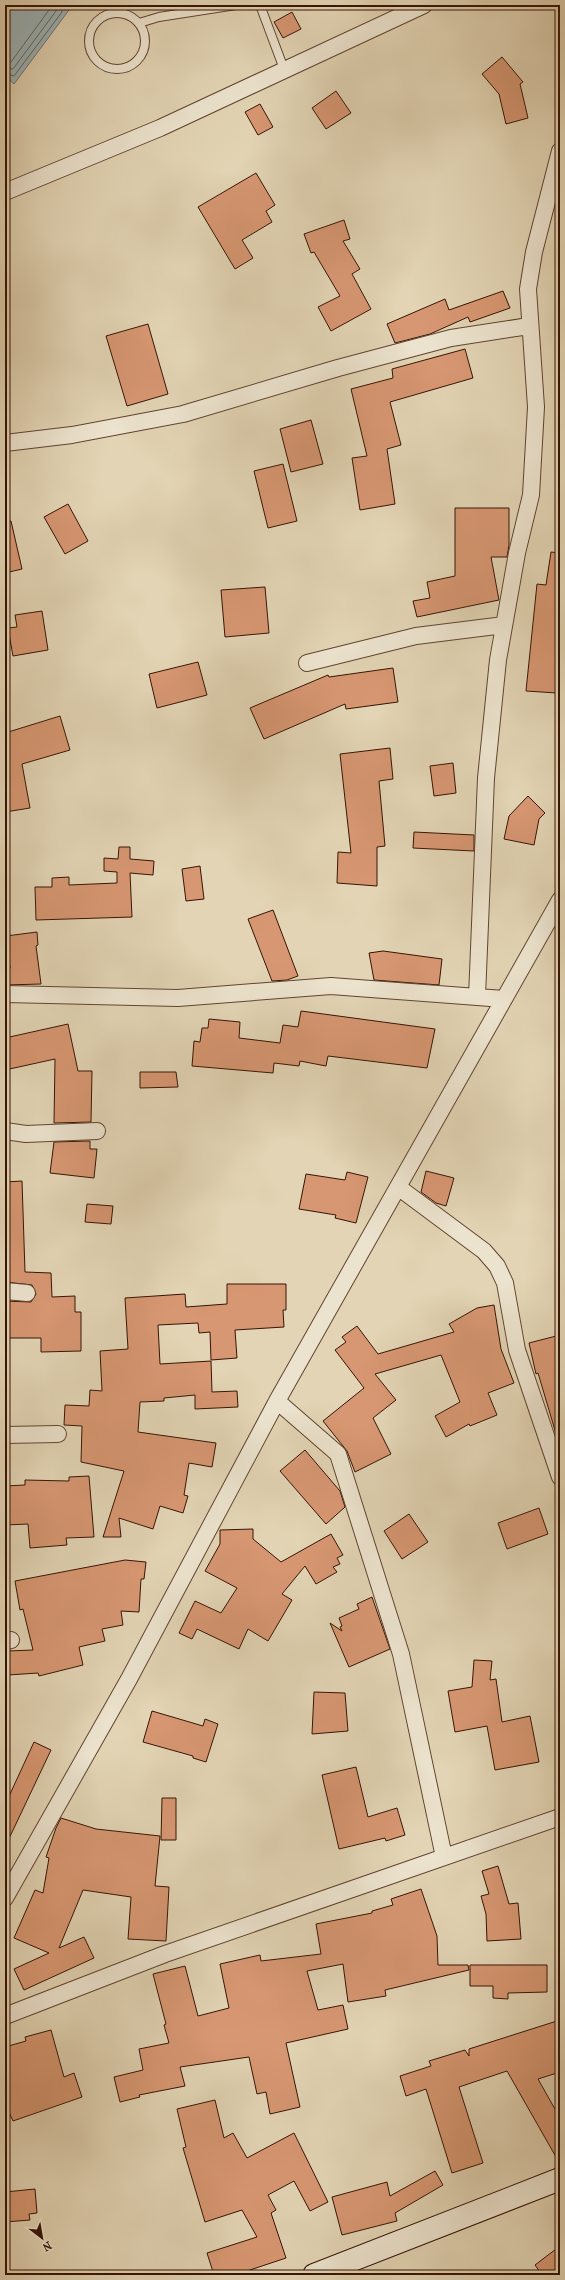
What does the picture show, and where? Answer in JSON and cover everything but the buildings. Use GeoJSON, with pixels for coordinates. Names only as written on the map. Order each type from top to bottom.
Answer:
{"type":"FeatureCollection","features":[{"type":"Feature","properties":{"kind":"street"},"geometry":{"type":"LineString","coordinates":[[5,192],[160,128],[424,5]]}},
{"type":"Feature","properties":{"kind":"street"},"geometry":{"type":"LineString","coordinates":[[477,997],[486,778],[498,660],[517,553],[531,495],[536,407],[529,326],[528,289],[534,252],[555,183],[560,151]]}},
{"type":"Feature","properties":{"kind":"street"},"geometry":{"type":"LineString","coordinates":[[5,442],[72,436],[183,414],[338,368],[451,338],[529,326]]}},
{"type":"Feature","properties":{"kind":"street"},"geometry":{"type":"LineString","coordinates":[[307,663],[416,636],[504,626]]}},
{"type":"Feature","properties":{"kind":"street"},"geometry":{"type":"LineString","coordinates":[[5,1898],[129,1679],[277,1401],[560,900]]}},
{"type":"Feature","properties":{"kind":"street"},"geometry":{"type":"LineString","coordinates":[[5,994],[178,998],[331,986],[504,1000]]}},
{"type":"Feature","properties":{"kind":"street"},"geometry":{"type":"LineString","coordinates":[[5,1131],[26,1134],[97,1130]]}},
{"type":"Feature","properties":{"kind":"street"},"geometry":{"type":"LineString","coordinates":[[398,1187],[484,1251],[497,1266],[505,1283],[517,1350],[560,1477]]}},
{"type":"Feature","properties":{"kind":"street"},"geometry":{"type":"LineString","coordinates":[[5,1291],[27,1293]]}},
{"type":"Feature","properties":{"kind":"street"},"geometry":{"type":"LineString","coordinates":[[277,1401],[338,1454],[401,1654],[444,1857]]}},
{"type":"Feature","properties":{"kind":"street"},"geometry":{"type":"LineString","coordinates":[[5,1435],[58,1434]]}},
{"type":"Feature","properties":{"kind":"street"},"geometry":{"type":"LineString","coordinates":[[5,2016],[164,1954],[560,1816]]}},
{"type":"Feature","properties":{"kind":"street"},"geometry":{"type":"LineString","coordinates":[[314,2275],[560,2179]]}},
{"type":"Feature","properties":{"kind":"lane"},"geometry":{"type":"LineString","coordinates":[[139,23],[159,17],[236,5]]}},
{"type":"Feature","properties":{"kind":"lane"},"geometry":{"type":"LineString","coordinates":[[260,5],[284,69]]}},
{"type":"Feature","properties":{"kind":"lane"},"geometry":{"type":"LineString","coordinates":[[115,12],[129,14],[139,23],[145,36],[144,49],[137,61],[126,68],[112,69],[99,64],[90,53],[88,40],[92,26],[102,16],[115,12]]}},
{"type":"Feature","properties":{"kind":"water"},"geometry":{"type":"Polygon","coordinates":[[[5,5],[63,5],[69,10],[14,84],[5,76],[5,5]]]}}]}
